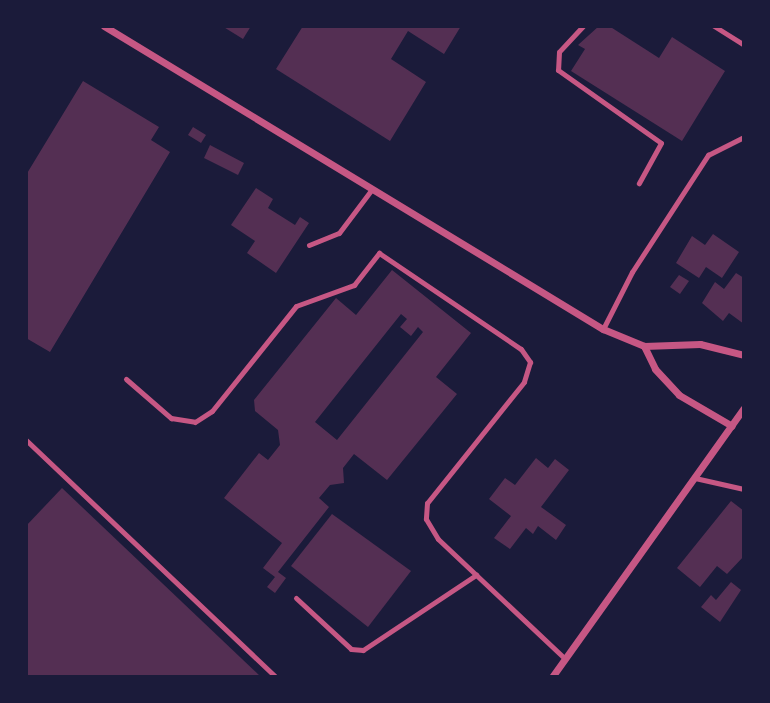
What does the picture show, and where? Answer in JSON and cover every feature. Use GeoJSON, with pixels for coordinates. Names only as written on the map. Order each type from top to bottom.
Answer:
{"type":"FeatureCollection","features":[{"type":"Feature","properties":{"kind":"street"},"geometry":{"type":"LineString","coordinates":[[104,26],[603,329],[644,346],[700,344],[744,355]]}},
{"type":"Feature","properties":{"kind":"street"},"geometry":{"type":"LineString","coordinates":[[644,346],[655,369],[679,395],[732,426]]}},
{"type":"Feature","properties":{"kind":"street"},"geometry":{"type":"LineString","coordinates":[[552,677],[563,657],[744,408]]}},
{"type":"Feature","properties":{"kind":"lane"},"geometry":{"type":"LineString","coordinates":[[583,26],[559,52],[558,70],[661,143],[639,183]]}},
{"type":"Feature","properties":{"kind":"lane"},"geometry":{"type":"LineString","coordinates":[[714,26],[744,45]]}},
{"type":"Feature","properties":{"kind":"lane"},"geometry":{"type":"LineString","coordinates":[[603,329],[632,272],[708,155],[744,137]]}},
{"type":"Feature","properties":{"kind":"lane"},"geometry":{"type":"LineString","coordinates":[[309,245],[339,233],[372,189]]}},
{"type":"Feature","properties":{"kind":"lane"},"geometry":{"type":"LineString","coordinates":[[126,379],[171,418],[195,422],[212,411],[296,306],[354,285],[379,253],[521,349],[530,362],[524,382],[427,503],[426,519],[438,539],[563,657]]}},
{"type":"Feature","properties":{"kind":"lane"},"geometry":{"type":"LineString","coordinates":[[26,440],[276,677]]}},
{"type":"Feature","properties":{"kind":"lane"},"geometry":{"type":"LineString","coordinates":[[695,478],[744,489]]}},
{"type":"Feature","properties":{"kind":"lane"},"geometry":{"type":"LineString","coordinates":[[296,598],[351,649],[363,650],[476,575]]}},
{"type":"Feature","properties":{"kind":"building"},"geometry":{"type":"Polygon","coordinates":[[[222,26],[251,26],[243,39],[222,26]]]}},
{"type":"Feature","properties":{"kind":"building"},"geometry":{"type":"Polygon","coordinates":[[[303,26],[461,26],[444,54],[408,31],[391,59],[426,82],[390,141],[276,69],[303,26]]]}},
{"type":"Feature","properties":{"kind":"building"},"geometry":{"type":"Polygon","coordinates":[[[599,26],[609,26],[659,58],[672,37],[725,71],[682,141],[571,71],[585,49],[578,45],[599,26]]]}},
{"type":"Feature","properties":{"kind":"building"},"geometry":{"type":"Polygon","coordinates":[[[83,81],[159,127],[151,140],[170,152],[50,352],[26,338],[26,175],[83,81]]]}},
{"type":"Feature","properties":{"kind":"building"},"geometry":{"type":"Polygon","coordinates":[[[193,127],[206,135],[201,143],[188,135],[193,127]]]}},
{"type":"Feature","properties":{"kind":"building"},"geometry":{"type":"Polygon","coordinates":[[[210,145],[244,163],[238,175],[204,158],[210,145]]]}},
{"type":"Feature","properties":{"kind":"building"},"geometry":{"type":"Polygon","coordinates":[[[256,188],[273,199],[268,208],[295,225],[300,217],[309,223],[276,273],[247,253],[255,241],[231,225],[256,188]]]}},
{"type":"Feature","properties":{"kind":"building"},"geometry":{"type":"Polygon","coordinates":[[[713,234],[739,252],[722,278],[706,267],[699,278],[676,263],[692,236],[705,245],[713,234]]]}},
{"type":"Feature","properties":{"kind":"building"},"geometry":{"type":"Polygon","coordinates":[[[392,270],[471,333],[436,377],[457,394],[387,480],[354,454],[343,468],[344,483],[330,485],[319,498],[329,507],[278,572],[286,578],[275,593],[267,587],[275,577],[263,568],[282,543],[224,498],[259,453],[268,460],[280,445],[278,430],[255,411],[254,400],[336,298],[356,315],[392,270]],[[401,314],[315,422],[337,440],[423,332],[418,327],[411,336],[400,327],[407,319],[401,314]]]}},
{"type":"Feature","properties":{"kind":"building"},"geometry":{"type":"Polygon","coordinates":[[[736,273],[744,278],[744,324],[729,313],[723,321],[702,303],[715,282],[724,289],[736,273]]]}},
{"type":"Feature","properties":{"kind":"building"},"geometry":{"type":"Polygon","coordinates":[[[679,275],[689,281],[680,294],[670,287],[679,275]]]}},
{"type":"Feature","properties":{"kind":"building"},"geometry":{"type":"Polygon","coordinates":[[[536,458],[548,468],[555,459],[569,470],[541,507],[566,525],[556,540],[538,526],[533,534],[526,528],[510,549],[494,538],[511,516],[489,499],[505,478],[515,485],[536,458]]]}},
{"type":"Feature","properties":{"kind":"building"},"geometry":{"type":"Polygon","coordinates":[[[62,488],[261,677],[26,677],[26,526],[62,488]]]}},
{"type":"Feature","properties":{"kind":"building"},"geometry":{"type":"Polygon","coordinates":[[[731,501],[744,511],[744,556],[727,574],[717,566],[700,587],[677,568],[731,501]]]}},
{"type":"Feature","properties":{"kind":"building"},"geometry":{"type":"Polygon","coordinates":[[[332,514],[411,571],[368,627],[291,566],[332,514]]]}},
{"type":"Feature","properties":{"kind":"building"},"geometry":{"type":"Polygon","coordinates":[[[731,582],[741,590],[720,622],[701,607],[711,595],[716,600],[731,582]]]}}]}
